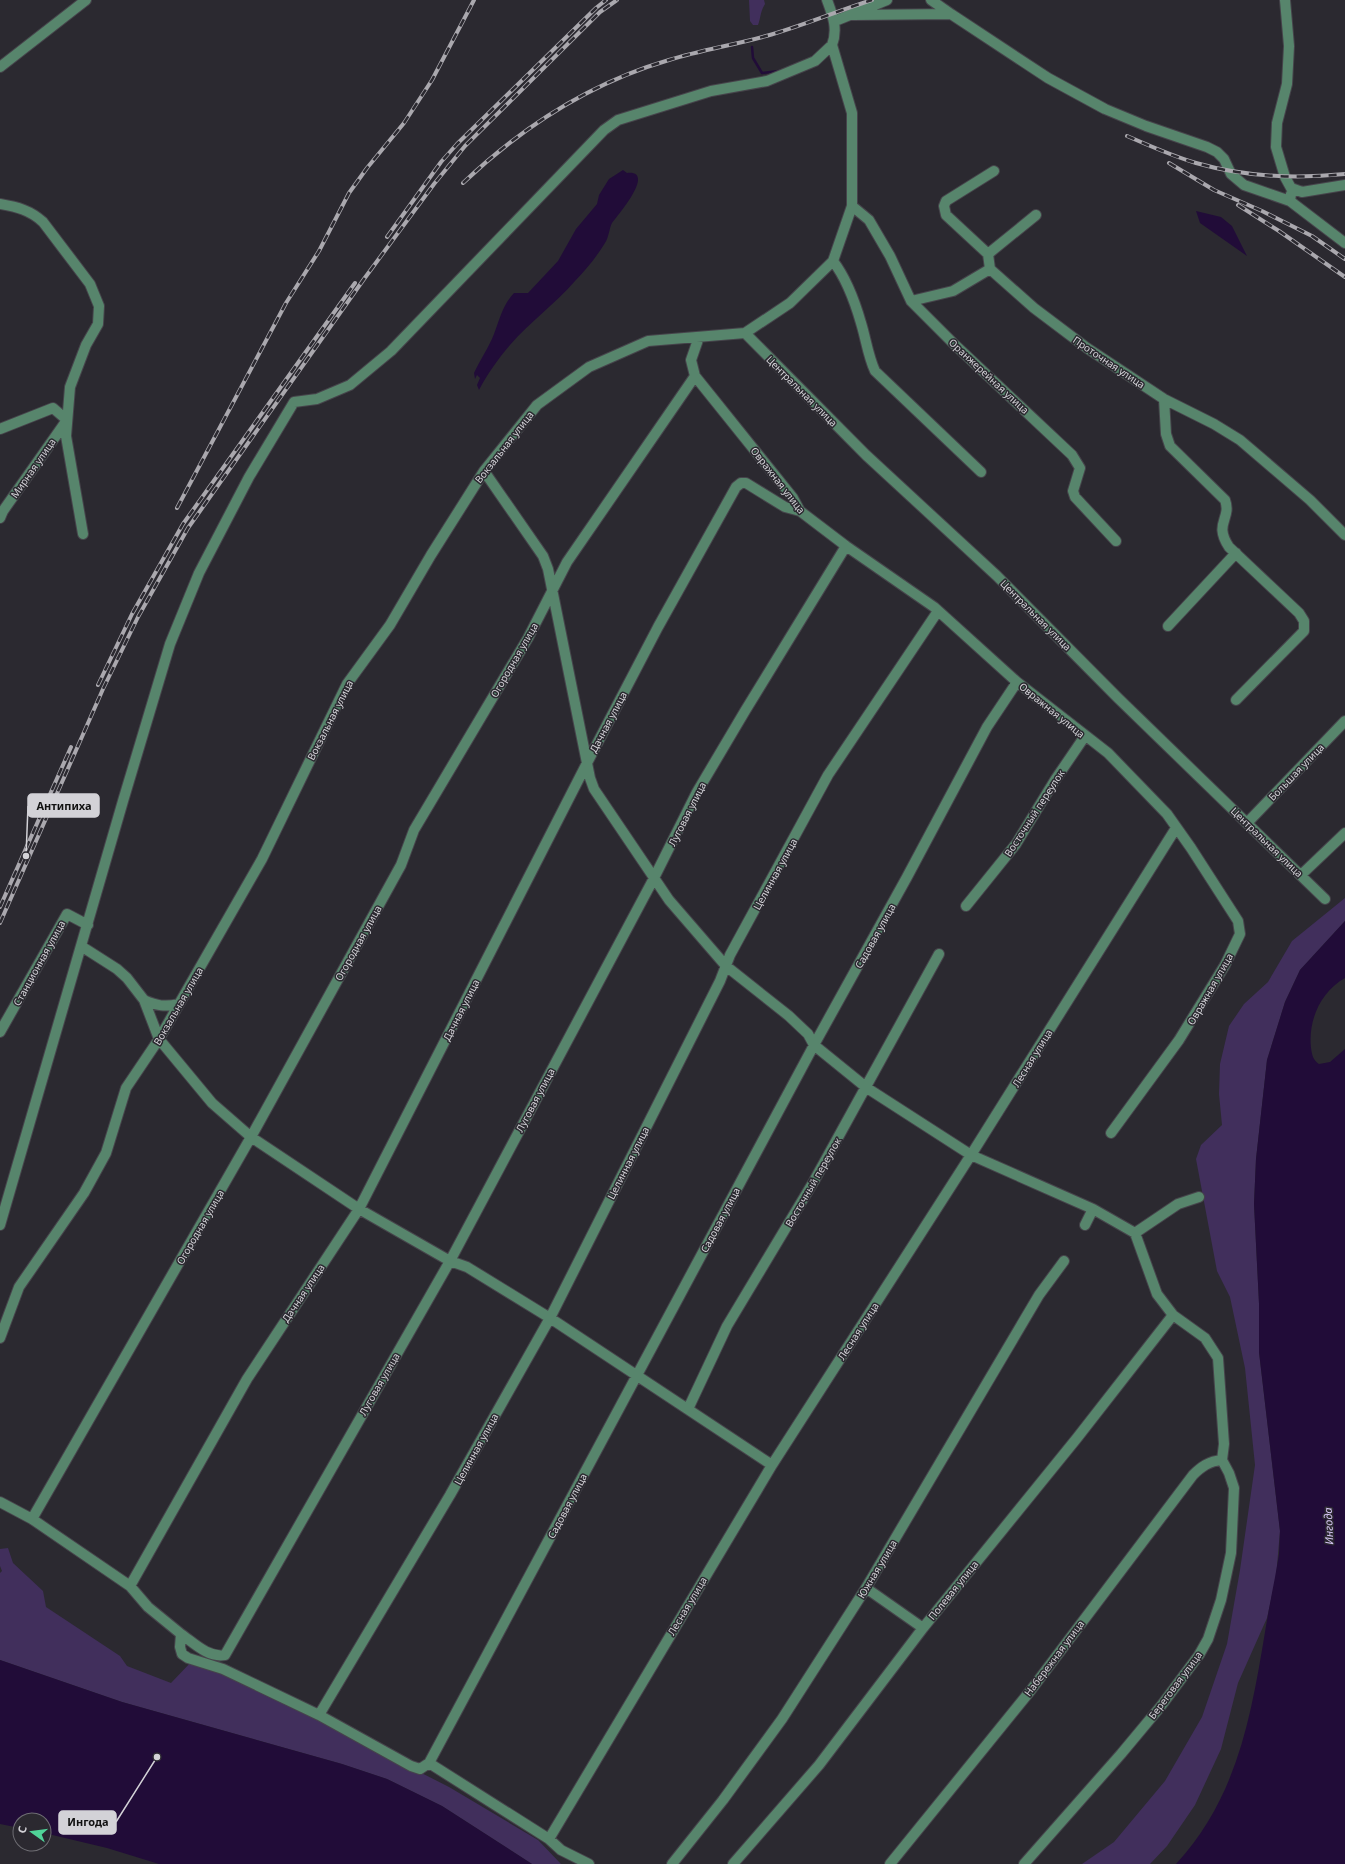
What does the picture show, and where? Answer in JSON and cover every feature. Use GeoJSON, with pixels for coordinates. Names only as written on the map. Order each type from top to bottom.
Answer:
{"type":"FeatureCollection","features":[{"type":"Feature","properties":{"kind":"street"},"geometry":{"type":"LineString","coordinates":[[0,67],[86,0]]}},
{"type":"Feature","properties":{"kind":"street"},"geometry":{"type":"LineString","coordinates":[[0,1225],[173,637],[199,573],[249,476],[294,402],[318,399],[350,386],[390,351],[604,130],[618,120],[711,91],[767,81],[815,61],[832,45],[836,35],[835,21],[826,0]]}},
{"type":"Feature","properties":{"kind":"street"},"geometry":{"type":"LineString","coordinates":[[835,21],[854,15],[887,0]]}},
{"type":"Feature","properties":{"kind":"street"},"geometry":{"type":"LineString","coordinates":[[931,0],[1048,78],[1105,109],[1217,152],[1224,159],[1231,174],[1244,184],[1290,201],[1345,242]]}},
{"type":"Feature","properties":{"kind":"street"},"geometry":{"type":"LineString","coordinates":[[1285,0],[1289,46],[1287,84],[1277,123],[1276,147],[1285,177],[1291,188],[1290,201]]}},
{"type":"Feature","properties":{"kind":"street"},"geometry":{"type":"LineString","coordinates":[[854,15],[952,14]]}},
{"type":"Feature","properties":{"kind":"street","name":"Вокзальная улица"},"geometry":{"type":"LineString","coordinates":[[0,1338],[19,1287],[92,1180],[106,1153],[126,1088],[159,1039],[262,859],[347,684],[390,625],[431,554],[484,471],[537,405],[589,367],[648,340],[745,333],[790,303],[833,261],[852,206],[852,113],[832,45]]}},
{"type":"Feature","properties":{"kind":"street"},"geometry":{"type":"LineString","coordinates":[[911,301],[953,291],[990,269],[988,254],[946,215],[944,206],[946,201],[994,171]]}},
{"type":"Feature","properties":{"kind":"street"},"geometry":{"type":"LineString","coordinates":[[1291,188],[1302,192],[1345,185]]}},
{"type":"Feature","properties":{"kind":"street"},"geometry":{"type":"LineString","coordinates":[[0,204],[24,209],[36,215],[43,222],[90,284],[99,306],[98,324],[86,345],[70,387],[67,420],[66,436],[83,534]]}},
{"type":"Feature","properties":{"kind":"street","name":"Оранжерейная улица"},"geometry":{"type":"LineString","coordinates":[[852,206],[869,220],[890,256],[911,301],[953,343],[1072,455],[1080,468],[1073,491],[1074,497],[1116,541]]}},
{"type":"Feature","properties":{"kind":"street"},"geometry":{"type":"LineString","coordinates":[[988,254],[1036,215]]}},
{"type":"Feature","properties":{"kind":"street"},"geometry":{"type":"LineString","coordinates":[[833,261],[841,272],[861,322],[870,362],[875,371],[982,472]]}},
{"type":"Feature","properties":{"kind":"street","name":"Проточная улица"},"geometry":{"type":"LineString","coordinates":[[990,269],[1034,308],[1087,348],[1164,399],[1214,424],[1240,440],[1310,500],[1345,535]]}},
{"type":"Feature","properties":{"kind":"street","name":"Центральная улица"},"geometry":{"type":"LineString","coordinates":[[745,333],[866,455],[997,576],[1118,698],[1248,822],[1325,899]]}},
{"type":"Feature","properties":{"kind":"street"},"geometry":{"type":"LineString","coordinates":[[694,376],[691,360],[699,337]]}},
{"type":"Feature","properties":{"kind":"street","name":"Овражная улица"},"geometry":{"type":"LineString","coordinates":[[694,376],[793,498],[800,511],[846,546],[934,607],[1017,682],[1108,753],[1167,814],[1238,921],[1240,934],[1225,965],[1179,1040],[1112,1133]]}},
{"type":"Feature","properties":{"kind":"street","name":"Огородная улица"},"geometry":{"type":"LineString","coordinates":[[32,1519],[252,1137],[401,865],[414,830],[528,638],[567,562],[694,376]]}},
{"type":"Feature","properties":{"kind":"street"},"geometry":{"type":"LineString","coordinates":[[1164,399],[1166,434],[1170,446],[1225,500],[1228,507],[1222,529],[1223,538],[1236,553],[1299,613],[1304,620],[1304,631],[1236,700]]}},
{"type":"Feature","properties":{"kind":"street"},"geometry":{"type":"LineString","coordinates":[[0,429],[53,408],[67,420]]}},
{"type":"Feature","properties":{"kind":"street","name":"Мирная улица"},"geometry":{"type":"LineString","coordinates":[[0,518],[3,511],[67,420]]}},
{"type":"Feature","properties":{"kind":"street"},"geometry":{"type":"LineString","coordinates":[[484,471],[543,556],[548,569],[590,778],[594,789],[669,900],[726,966],[794,1021],[808,1034],[814,1045],[867,1088],[972,1155],[1093,1210],[1135,1233],[1157,1294],[1173,1315],[1204,1338],[1218,1358],[1224,1444],[1222,1460]]}},
{"type":"Feature","properties":{"kind":"street","name":"Дачная улица"},"geometry":{"type":"LineString","coordinates":[[130,1586],[246,1379],[359,1209],[658,627],[736,487],[741,483],[746,483],[785,507],[800,511]]}},
{"type":"Feature","properties":{"kind":"street","name":"Луговая улица"},"geometry":{"type":"LineString","coordinates":[[181,1634],[208,1654],[218,1656],[225,1655],[450,1261],[654,878],[701,785],[846,546]]}},
{"type":"Feature","properties":{"kind":"street"},"geometry":{"type":"LineString","coordinates":[[1168,626],[1236,553]]}},
{"type":"Feature","properties":{"kind":"street","name":"Целинная улица"},"geometry":{"type":"LineString","coordinates":[[319,1715],[450,1495],[550,1318],[713,995],[730,955],[828,775],[938,611]]}},
{"type":"Feature","properties":{"kind":"street","name":"Садовая улица"},"geometry":{"type":"LineString","coordinates":[[429,1763],[814,1045],[907,877],[987,727],[1017,682]]}},
{"type":"Feature","properties":{"kind":"street","name":"Большая улица"},"geometry":{"type":"LineString","coordinates":[[1248,822],[1345,721]]}},
{"type":"Feature","properties":{"kind":"street","name":"Восточный переулок"},"geometry":{"type":"LineString","coordinates":[[966,906],[1016,844],[1055,780],[1085,736]]}},
{"type":"Feature","properties":{"kind":"street","name":"Лесная улица"},"geometry":{"type":"LineString","coordinates":[[549,1838],[772,1465],[972,1155],[1176,828]]}},
{"type":"Feature","properties":{"kind":"street"},"geometry":{"type":"LineString","coordinates":[[1301,875],[1345,833]]}},
{"type":"Feature","properties":{"kind":"street","name":"Станционная улица"},"geometry":{"type":"LineString","coordinates":[[0,1032],[67,914],[88,924]]}},
{"type":"Feature","properties":{"kind":"street"},"geometry":{"type":"LineString","coordinates":[[81,946],[117,969],[127,978],[144,1000],[159,1039],[212,1102],[252,1137],[359,1209],[450,1261],[467,1267],[550,1318],[772,1465]]}},
{"type":"Feature","properties":{"kind":"street","name":"Восточный переулок"},"geometry":{"type":"LineString","coordinates":[[688,1409],[727,1326],[814,1181],[867,1088],[940,954]]}},
{"type":"Feature","properties":{"kind":"street"},"geometry":{"type":"LineString","coordinates":[[144,1000],[157,1006],[167,1007],[179,1004]]}},
{"type":"Feature","properties":{"kind":"street"},"geometry":{"type":"LineString","coordinates":[[1135,1233],[1178,1204],[1199,1197]]}},
{"type":"Feature","properties":{"kind":"street"},"geometry":{"type":"LineString","coordinates":[[1085,1225],[1093,1210]]}},
{"type":"Feature","properties":{"kind":"street","name":"Южная улица"},"geometry":{"type":"LineString","coordinates":[[672,1864],[723,1800],[782,1719],[866,1588],[1039,1295],[1064,1261]]}},
{"type":"Feature","properties":{"kind":"street","name":"Полевая улица"},"geometry":{"type":"LineString","coordinates":[[733,1864],[819,1765],[923,1628],[1077,1438],[1173,1315]]}},
{"type":"Feature","properties":{"kind":"street","name":"Набережная улица"},"geometry":{"type":"LineString","coordinates":[[890,1864],[1031,1690],[1193,1475],[1200,1468],[1212,1461],[1222,1460]]}},
{"type":"Feature","properties":{"kind":"street","name":"Береговая улица"},"geometry":{"type":"LineString","coordinates":[[1024,1864],[1161,1706],[1199,1655],[1208,1639],[1221,1600],[1231,1553],[1234,1488],[1229,1473],[1222,1460]]}},
{"type":"Feature","properties":{"kind":"street"},"geometry":{"type":"LineString","coordinates":[[0,1502],[32,1519],[130,1586],[148,1607],[181,1634],[180,1647],[182,1654],[188,1658],[223,1669],[319,1715],[411,1766],[420,1769],[429,1763],[549,1838],[561,1850],[589,1864]]}},
{"type":"Feature","properties":{"kind":"street"},"geometry":{"type":"LineString","coordinates":[[866,1588],[923,1628]]}},
{"type":"Feature","properties":{"kind":"shaded area"},"geometry":{"type":"Polygon","coordinates":[[[749,0],[764,0],[765,4],[761,12],[758,25],[753,25],[750,21],[749,0]]]}},
{"type":"Feature","properties":{"kind":"shaded area"},"geometry":{"type":"Polygon","coordinates":[[[1345,898],[1345,921],[1300,970],[1285,1002],[1267,1060],[1256,1159],[1254,1204],[1259,1303],[1259,1352],[1280,1531],[1276,1577],[1267,1618],[1238,1683],[1221,1749],[1195,1805],[1167,1846],[1150,1864],[1082,1864],[1114,1842],[1165,1781],[1202,1717],[1227,1644],[1240,1570],[1255,1465],[1245,1368],[1230,1297],[1217,1271],[1196,1159],[1201,1145],[1222,1125],[1219,1094],[1220,1064],[1229,1026],[1244,1004],[1268,982],[1292,941],[1345,898]]]}},
{"type":"Feature","properties":{"kind":"shaded area"},"geometry":{"type":"Polygon","coordinates":[[[8,1548],[13,1563],[43,1591],[46,1607],[120,1656],[127,1666],[171,1683],[193,1660],[215,1668],[449,1787],[538,1840],[561,1864],[532,1864],[442,1806],[387,1779],[342,1764],[122,1702],[0,1660],[0,1573],[2,1571],[0,1566],[0,1549],[8,1548]]]}},
{"type":"Feature","properties":{"kind":"water"},"geometry":{"type":"Polygon","coordinates":[[[623,170],[627,173],[635,174],[638,179],[637,186],[627,203],[612,223],[602,248],[587,268],[510,345],[493,366],[479,390],[477,385],[480,378],[477,375],[475,379],[474,373],[492,339],[502,313],[510,298],[514,293],[528,293],[558,261],[576,229],[597,204],[599,195],[609,179],[623,170]]]}},
{"type":"Feature","properties":{"kind":"water"},"geometry":{"type":"Polygon","coordinates":[[[1196,211],[1221,217],[1232,226],[1247,256],[1200,223],[1196,211]]]}},
{"type":"Feature","properties":{"kind":"water","name":"Ингода"},"geometry":{"type":"Polygon","coordinates":[[[1345,921],[1345,978],[1336,984],[1322,999],[1314,1018],[1311,1048],[1315,1061],[1319,1064],[1330,1062],[1345,1049],[1345,1864],[1176,1864],[1197,1839],[1214,1812],[1238,1755],[1254,1695],[1279,1554],[1280,1531],[1259,1352],[1259,1303],[1254,1204],[1256,1159],[1267,1060],[1285,1002],[1300,970],[1345,921]]]}},
{"type":"Feature","properties":{"kind":"water"},"geometry":{"type":"Polygon","coordinates":[[[0,1660],[122,1702],[342,1764],[387,1779],[442,1806],[532,1864],[159,1864],[107,1848],[52,1835],[52,1812],[12,1812],[12,1826],[0,1824],[0,1660]]]}},
{"type":"Feature","properties":{"kind":"waterway"},"geometry":{"type":"LineString","coordinates":[[752,47],[753,58],[762,73],[779,71]]}},
{"type":"Feature","properties":{"kind":"railway"},"geometry":{"type":"LineString","coordinates":[[177,508],[286,303],[319,251],[349,193],[367,168],[404,123],[432,80],[474,0]]}},
{"type":"Feature","properties":{"kind":"railway"},"geometry":{"type":"LineString","coordinates":[[387,237],[441,162],[457,144],[606,0]]}},
{"type":"Feature","properties":{"kind":"railway"},"geometry":{"type":"LineString","coordinates":[[0,923],[103,689],[138,617],[188,528],[364,279],[434,184],[465,146],[600,12],[617,0]]}},
{"type":"Feature","properties":{"kind":"railway"},"geometry":{"type":"LineString","coordinates":[[463,183],[509,143],[533,126],[558,109],[612,81],[669,60],[779,32],[872,0]]}},
{"type":"Feature","properties":{"kind":"railway"},"geometry":{"type":"LineString","coordinates":[[1127,136],[1161,151],[1214,168],[1270,176],[1326,176],[1345,174]]}},
{"type":"Feature","properties":{"kind":"railway"},"geometry":{"type":"LineString","coordinates":[[1169,163],[1214,190],[1262,211],[1312,236],[1345,259]]}},
{"type":"Feature","properties":{"kind":"railway"},"geometry":{"type":"LineString","coordinates":[[1238,205],[1279,231],[1345,277]]}},
{"type":"Feature","properties":{"kind":"railway"},"geometry":{"type":"LineString","coordinates":[[98,685],[132,614],[183,524],[355,283]]}},
{"type":"Feature","properties":{"kind":"railway"},"geometry":{"type":"LineString","coordinates":[[0,907],[71,747]]}},
{"type":"Feature","properties":{"kind":"place","name":"Антипиха"},"geometry":{"type":"Point","coordinates":[26,856]}},
{"type":"Feature","properties":{"kind":"place","name":"Ингода"},"geometry":{"type":"Point","coordinates":[157,1757]}}]}
